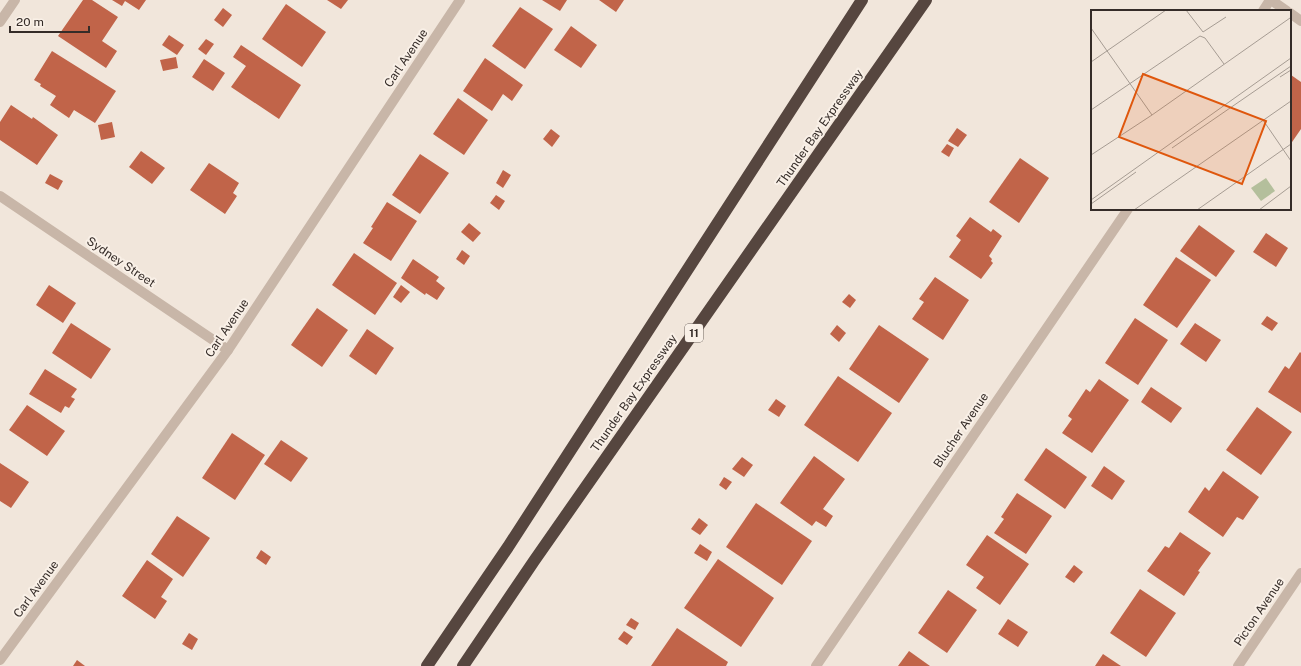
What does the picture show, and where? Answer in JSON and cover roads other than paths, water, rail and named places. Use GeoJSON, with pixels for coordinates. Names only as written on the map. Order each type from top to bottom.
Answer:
{"type":"FeatureCollection","features":[{"type":"Feature","properties":{"kind":"highway","name":"Thunder Bay Expressway"},"geometry":{"type":"LineString","coordinates":[[427,666],[508,547],[862,0]]}},
{"type":"Feature","properties":{"kind":"highway","name":"Thunder Bay Expressway"},"geometry":{"type":"LineString","coordinates":[[463,666],[538,555],[926,0]]}},
{"type":"Feature","properties":{"kind":"street"},"geometry":{"type":"LineString","coordinates":[[0,22],[15,0]]}},
{"type":"Feature","properties":{"kind":"street","name":"Carl Avenue"},"geometry":{"type":"LineString","coordinates":[[0,660],[228,350],[460,0]]}},
{"type":"Feature","properties":{"kind":"street"},"geometry":{"type":"LineString","coordinates":[[1264,10],[1271,0],[1286,10]]}},
{"type":"Feature","properties":{"kind":"street"},"geometry":{"type":"LineString","coordinates":[[1291,14],[1301,21]]}},
{"type":"Feature","properties":{"kind":"street","name":"Sydney Street"},"geometry":{"type":"LineString","coordinates":[[0,196],[228,350]]}},
{"type":"Feature","properties":{"kind":"street","name":"Blucher Avenue"},"geometry":{"type":"LineString","coordinates":[[816,666],[1127,210]]}},
{"type":"Feature","properties":{"kind":"street","name":"Picton Avenue"},"geometry":{"type":"LineString","coordinates":[[1238,666],[1301,573]]}}]}
